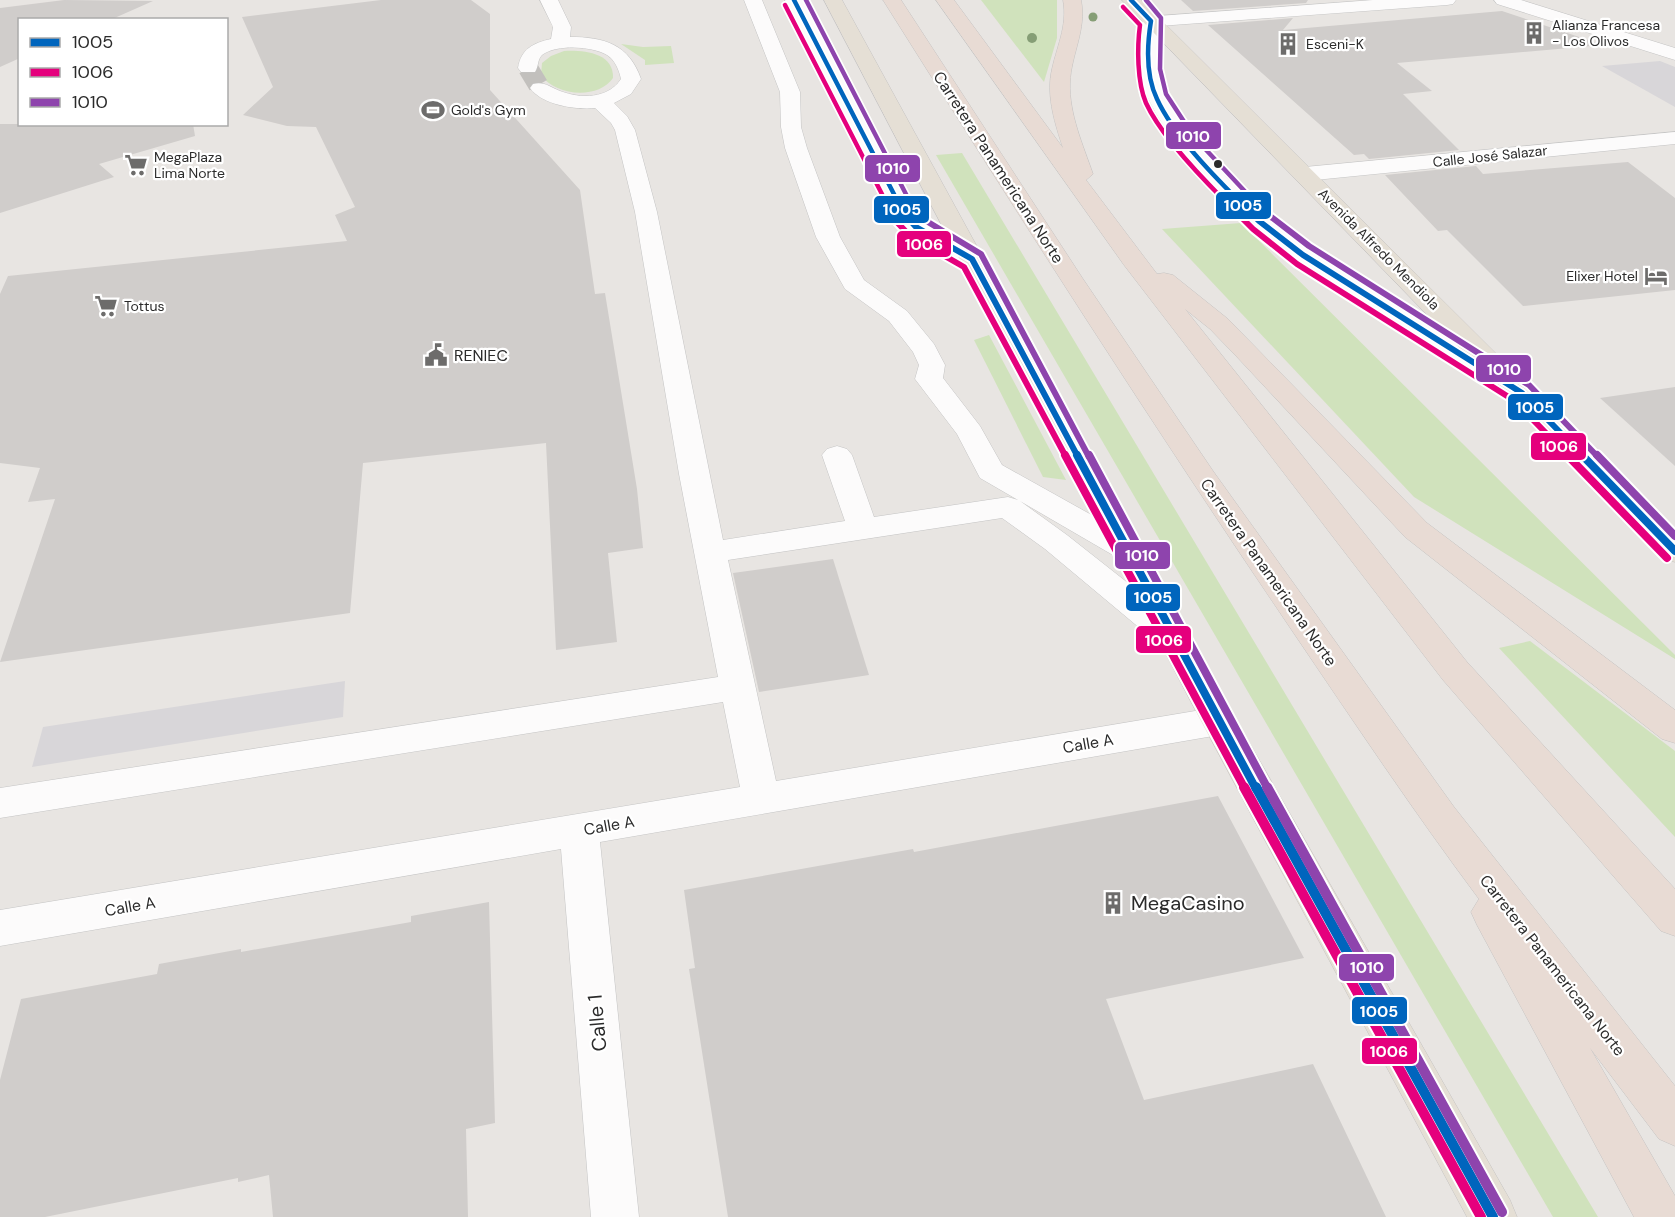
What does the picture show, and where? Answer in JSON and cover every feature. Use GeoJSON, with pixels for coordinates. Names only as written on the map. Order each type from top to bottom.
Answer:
{"type":"FeatureCollection","features":[{"type":"Feature","properties":{"kind":"highway"},"geometry":{"type":"LineString","coordinates":[[945,0],[1132,260],[1455,670],[1675,918]]}},
{"type":"Feature","properties":{"kind":"highway"},"geometry":{"type":"LineString","coordinates":[[1072,0],[1076,15],[1069,49],[1060,74],[1063,116],[1092,204]]}},
{"type":"Feature","properties":{"kind":"highway","name":"Carretera Panamericana Norte"},"geometry":{"type":"LineString","coordinates":[[892,1],[1071,279],[1203,478],[1440,818],[1675,1122]]}},
{"type":"Feature","properties":{"kind":"highway"},"geometry":{"type":"LineString","coordinates":[[1132,260],[1189,299],[1219,324],[1416,530],[1675,729]]}},
{"type":"Feature","properties":{"kind":"highway"},"geometry":{"type":"LineString","coordinates":[[1440,818],[1660,1217]]}},
{"type":"Feature","properties":{"kind":"main road"},"geometry":{"type":"LineString","coordinates":[[833,0],[1219,721],[1493,1217]]}},
{"type":"Feature","properties":{"kind":"main road","name":"Avenida Alfredo Mendiola"},"geometry":{"type":"LineString","coordinates":[[1131,0],[1522,393],[1675,551]]}},
{"type":"Feature","properties":{"kind":"street"},"geometry":{"type":"LineString","coordinates":[[549,0],[562,27],[560,42]]}},
{"type":"Feature","properties":{"kind":"street"},"geometry":{"type":"LineString","coordinates":[[753,0],[790,92],[796,148],[828,237],[854,284],[898,316],[925,350],[932,365],[925,392],[970,432],[990,471],[1129,550]]}},
{"type":"Feature","properties":{"kind":"street"},"geometry":{"type":"LineString","coordinates":[[794,0],[904,214],[916,227],[972,259]]}},
{"type":"Feature","properties":{"kind":"street"},"geometry":{"type":"LineString","coordinates":[[1447,0],[1151,21],[1148,41],[1150,70],[1156,98],[1186,143],[1259,221],[1303,255],[1522,393]]}},
{"type":"Feature","properties":{"kind":"street"},"geometry":{"type":"LineString","coordinates":[[1503,0],[1675,54]]}},
{"type":"Feature","properties":{"kind":"street"},"geometry":{"type":"LineString","coordinates":[[528,69],[528,60],[544,47],[560,42],[575,42],[614,52],[627,68],[631,78],[627,87],[600,101],[574,101],[553,96],[540,88]]}},
{"type":"Feature","properties":{"kind":"street"},"geometry":{"type":"LineString","coordinates":[[600,101],[620,120],[630,144],[646,212],[689,448],[761,799]]}},
{"type":"Feature","properties":{"kind":"street","name":"Calle José Salazar"},"geometry":{"type":"LineString","coordinates":[[1305,174],[1671,141]]}},
{"type":"Feature","properties":{"kind":"street"},"geometry":{"type":"LineString","coordinates":[[837,455],[863,528]]}},
{"type":"Feature","properties":{"kind":"street"},"geometry":{"type":"LineString","coordinates":[[711,552],[1008,507],[1056,542],[1178,641]]}},
{"type":"Feature","properties":{"kind":"street"},"geometry":{"type":"LineString","coordinates":[[0,803],[738,687]]}},
{"type":"Feature","properties":{"kind":"street","name":"Calle A"},"geometry":{"type":"LineString","coordinates":[[0,928],[1219,721]]}},
{"type":"Feature","properties":{"kind":"street","name":"Calle 1"},"geometry":{"type":"LineString","coordinates":[[579,830],[615,1217]]}},
{"type":"Feature","properties":{"kind":"shaded area"},"geometry":{"type":"Polygon","coordinates":[[[1660,61],[1675,67],[1675,107],[1602,66],[1660,61]]]}},
{"type":"Feature","properties":{"kind":"shaded area"},"geometry":{"type":"Polygon","coordinates":[[[345,681],[343,717],[32,767],[43,727],[345,681]]]}},
{"type":"Feature","properties":{"kind":"green space"},"geometry":{"type":"Polygon","coordinates":[[[981,0],[1057,0],[1057,38],[1044,82],[981,0]]]}},
{"type":"Feature","properties":{"kind":"green space"},"geometry":{"type":"Polygon","coordinates":[[[621,44],[643,47],[671,46],[674,63],[645,65],[645,60],[621,44]]]}},
{"type":"Feature","properties":{"kind":"green space"},"geometry":{"type":"Polygon","coordinates":[[[564,51],[596,54],[608,63],[612,69],[613,78],[597,90],[587,92],[577,93],[556,87],[541,75],[542,63],[551,56],[564,51]]]}},
{"type":"Feature","properties":{"kind":"green space"},"geometry":{"type":"Polygon","coordinates":[[[962,153],[1598,1217],[1553,1217],[936,155],[962,153]]]}},
{"type":"Feature","properties":{"kind":"green space"},"geometry":{"type":"Polygon","coordinates":[[[1241,223],[1675,655],[1675,659],[1414,497],[1162,229],[1241,223]]]}},
{"type":"Feature","properties":{"kind":"green space"},"geometry":{"type":"Polygon","coordinates":[[[989,335],[1066,480],[1043,477],[974,340],[989,335]]]}},
{"type":"Feature","properties":{"kind":"green space"},"geometry":{"type":"Polygon","coordinates":[[[1530,641],[1675,751],[1675,837],[1499,648],[1530,641]]]}},
{"type":"Feature","properties":{"kind":"building"},"geometry":{"type":"Polygon","coordinates":[[[64,0],[153,1],[115,18],[18,18],[18,59],[0,67],[0,8],[64,0]]]}},
{"type":"Feature","properties":{"kind":"building"},"geometry":{"type":"Polygon","coordinates":[[[381,0],[471,0],[490,14],[490,90],[580,190],[595,294],[605,293],[637,489],[643,548],[608,553],[617,642],[556,650],[546,443],[363,463],[350,613],[0,662],[55,499],[28,502],[40,468],[0,463],[0,294],[8,276],[347,241],[335,215],[355,207],[316,127],[287,126],[243,115],[273,87],[242,17],[381,0]]]}},
{"type":"Feature","properties":{"kind":"building"},"geometry":{"type":"Polygon","coordinates":[[[1181,0],[1308,0],[1306,3],[1193,11],[1181,0]]]}},
{"type":"Feature","properties":{"kind":"building"},"geometry":{"type":"Polygon","coordinates":[[[1502,11],[1603,45],[1397,63],[1432,91],[1403,94],[1459,150],[1369,159],[1364,154],[1354,155],[1208,25],[1293,18],[1283,30],[1502,11]]]}},
{"type":"Feature","properties":{"kind":"building"},"geometry":{"type":"Polygon","coordinates":[[[0,124],[18,124],[18,126],[193,126],[195,136],[99,164],[114,177],[0,213],[0,124]]]}},
{"type":"Feature","properties":{"kind":"building"},"geometry":{"type":"Polygon","coordinates":[[[1628,162],[1675,198],[1675,290],[1523,306],[1447,230],[1438,231],[1385,175],[1476,166],[1483,174],[1628,162]]]}},
{"type":"Feature","properties":{"kind":"building"},"geometry":{"type":"Polygon","coordinates":[[[1675,387],[1675,466],[1600,398],[1675,387]]]}},
{"type":"Feature","properties":{"kind":"building"},"geometry":{"type":"Polygon","coordinates":[[[833,559],[869,675],[759,692],[733,573],[833,559]]]}},
{"type":"Feature","properties":{"kind":"building"},"geometry":{"type":"Polygon","coordinates":[[[1218,796],[1304,958],[1106,999],[1144,1100],[1313,1064],[1386,1217],[728,1217],[689,969],[695,968],[684,890],[913,849],[914,852],[1218,796]]]}},
{"type":"Feature","properties":{"kind":"building"},"geometry":{"type":"Polygon","coordinates":[[[489,902],[495,1123],[466,1129],[468,1217],[273,1217],[269,1175],[238,1182],[238,1178],[45,1217],[0,1217],[0,1080],[21,999],[157,974],[159,964],[411,922],[411,916],[489,902]]]}},
{"type":"Feature","properties":{"kind":"tunnel"},"geometry":{"type":"LineString","coordinates":[[528,68],[540,88]]}},
{"type":"Feature","properties":{"kind":"transit line","name":"1005"},"geometry":{"type":"LineString","coordinates":[[794,0],[904,214],[916,227],[972,259],[1219,721],[1493,1217]]}},
{"type":"Feature","properties":{"kind":"transit line","name":"1010"},"geometry":{"type":"LineString","coordinates":[[806,0],[913,208],[923,219],[981,254],[1228,716],[1502,1212]]}},
{"type":"Feature","properties":{"kind":"transit line","name":"1005"},"geometry":{"type":"LineString","coordinates":[[1131,0],[1151,21],[1148,41],[1150,70],[1156,98],[1186,143],[1221,183],[1259,221],[1303,255],[1522,393],[1675,551]]}},
{"type":"Feature","properties":{"kind":"transit line","name":"1010"},"geometry":{"type":"LineString","coordinates":[[1146,0],[1161,18],[1160,69],[1166,94],[1194,137],[1229,176],[1266,213],[1309,246],[1529,385],[1675,536]]}},
{"type":"Feature","properties":{"kind":"transit line","name":"1006"},"geometry":{"type":"LineString","coordinates":[[785,5],[895,220],[910,236],[964,267],[1210,726],[1481,1217]]}},
{"type":"Feature","properties":{"kind":"transit line","name":"1006"},"geometry":{"type":"LineString","coordinates":[[1123,7],[1140,25],[1138,41],[1140,71],[1146,102],[1177,149],[1214,190],[1253,229],[1297,264],[1515,401],[1667,558]]}},
{"type":"Feature","properties":{"kind":"place","name":"Alianza Francesa - Los Olivos"},"geometry":{"type":"Point","coordinates":[1534,33]}},
{"type":"Feature","properties":{"kind":"place","name":"Esceni-K"},"geometry":{"type":"Point","coordinates":[1288,44]}},
{"type":"Feature","properties":{"kind":"place","name":"Gold's Gym"},"geometry":{"type":"Point","coordinates":[433,110]}},
{"type":"Feature","properties":{"kind":"place","name":"MegaPlaza Lima Norte"},"geometry":{"type":"Point","coordinates":[136,165]}},
{"type":"Feature","properties":{"kind":"place","name":"Elixer Hotel"},"geometry":{"type":"Point","coordinates":[1656,276]}},
{"type":"Feature","properties":{"kind":"place","name":"Tottus"},"geometry":{"type":"Point","coordinates":[106,306]}},
{"type":"Feature","properties":{"kind":"place","name":"RENIEC"},"geometry":{"type":"Point","coordinates":[436,355]}},
{"type":"Feature","properties":{"kind":"place","name":"MegaCasino"},"geometry":{"type":"Point","coordinates":[1113,903]}}]}
